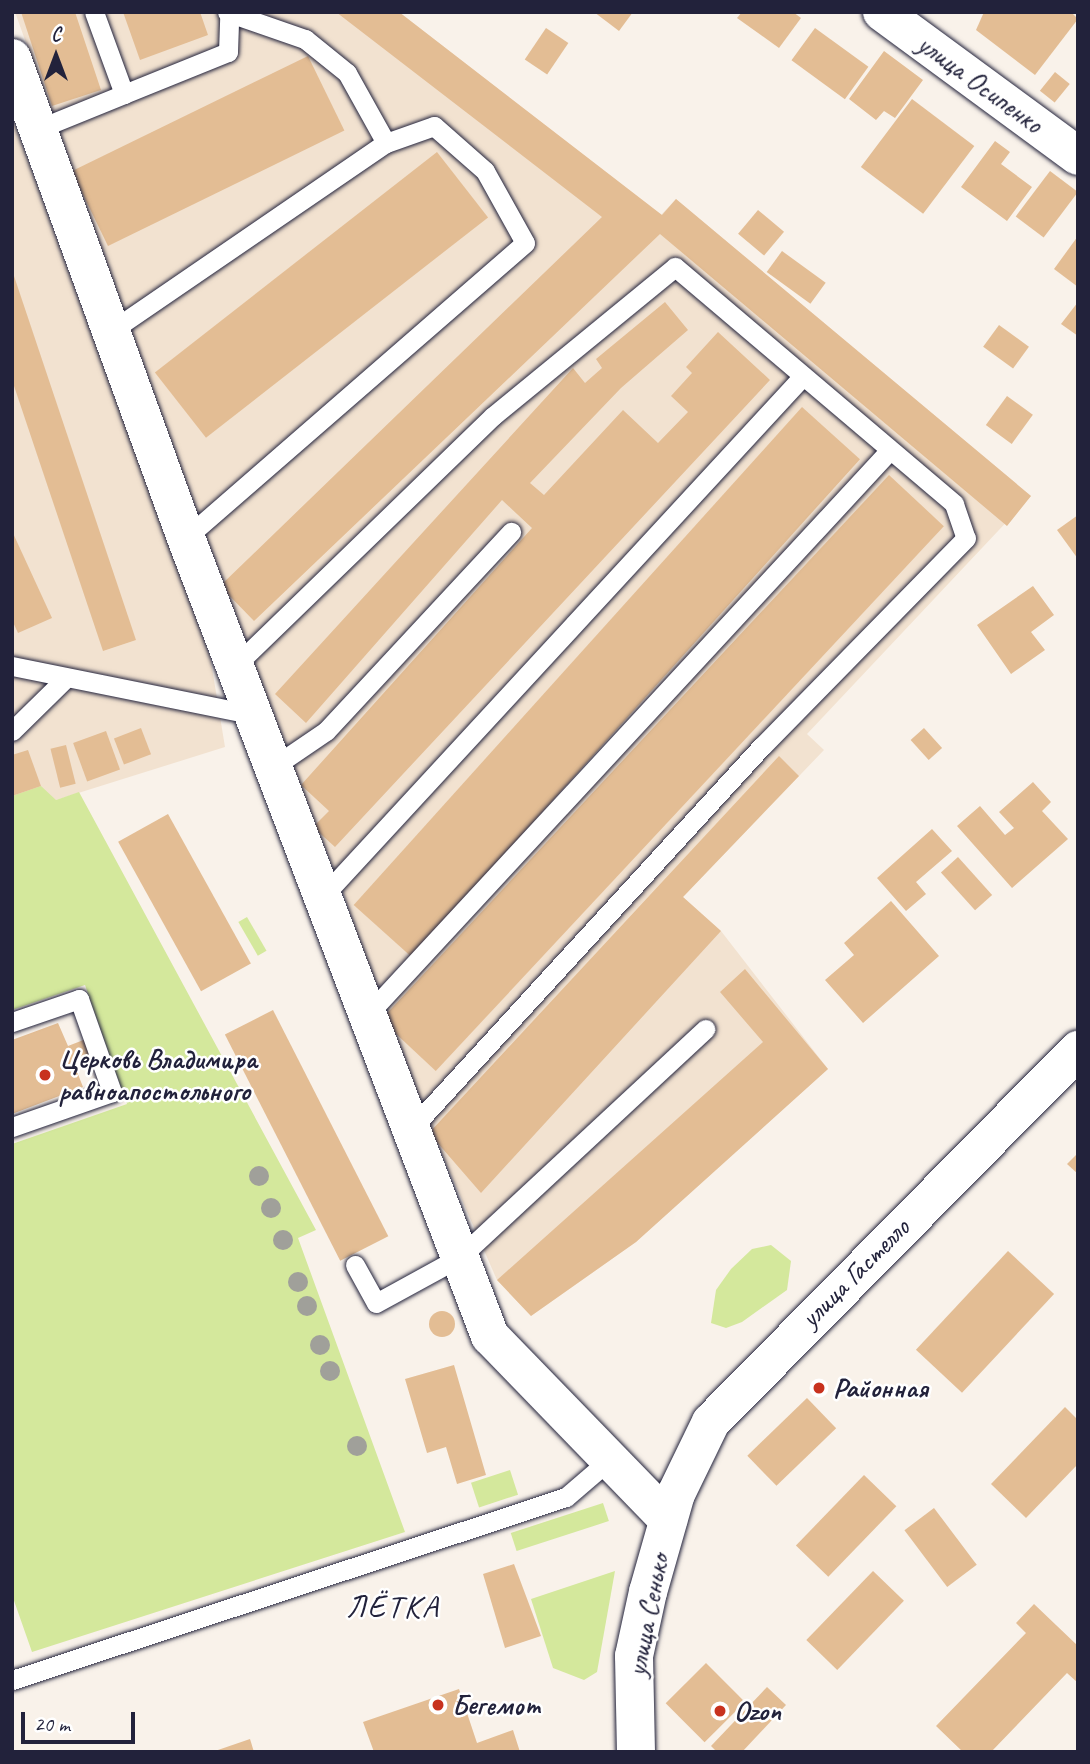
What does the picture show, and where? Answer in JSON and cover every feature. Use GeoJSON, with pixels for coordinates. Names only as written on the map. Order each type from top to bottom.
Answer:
{"type":"FeatureCollection","features":[{"type":"Feature","properties":{"kind":"street","name":"улица Осипенко"},"geometry":{"type":"LineString","coordinates":[[882,12],[1078,156]]}},
{"type":"Feature","properties":{"kind":"street"},"geometry":{"type":"LineString","coordinates":[[12,58],[186,538],[257,715],[490,1336],[608,1461],[668,1520]]}},
{"type":"Feature","properties":{"kind":"street","name":"улица Гастелло"},"geometry":{"type":"LineString","coordinates":[[668,1520],[711,1422],[1078,1050]]}},
{"type":"Feature","properties":{"kind":"street","name":"улица Сенько"},"geometry":{"type":"LineString","coordinates":[[636,1752],[634,1657],[668,1520]]}},
{"type":"Feature","properties":{"kind":"lane"},"geometry":{"type":"LineString","coordinates":[[94,12],[124,94]]}},
{"type":"Feature","properties":{"kind":"lane"},"geometry":{"type":"LineString","coordinates":[[38,129],[228,52],[228,15],[305,39],[347,73],[386,143]]}},
{"type":"Feature","properties":{"kind":"lane"},"geometry":{"type":"LineString","coordinates":[[111,331],[386,143],[434,126],[485,171],[525,243],[186,538]]}},
{"type":"Feature","properties":{"kind":"lane"},"geometry":{"type":"LineString","coordinates":[[237,664],[493,416],[674,267],[954,504],[966,538],[762,746],[412,1128]]}},
{"type":"Feature","properties":{"kind":"lane"},"geometry":{"type":"LineString","coordinates":[[324,894],[803,376]]}},
{"type":"Feature","properties":{"kind":"lane"},"geometry":{"type":"LineString","coordinates":[[369,1013],[890,450]]}},
{"type":"Feature","properties":{"kind":"lane"},"geometry":{"type":"LineString","coordinates":[[276,765],[326,732],[511,532]]}},
{"type":"Feature","properties":{"kind":"lane"},"geometry":{"type":"LineString","coordinates":[[12,666],[257,715]]}},
{"type":"Feature","properties":{"kind":"lane"},"geometry":{"type":"LineString","coordinates":[[12,731],[66,678]]}},
{"type":"Feature","properties":{"kind":"lane"},"geometry":{"type":"LineString","coordinates":[[12,1023],[79,999],[111,1092],[12,1127]]}},
{"type":"Feature","properties":{"kind":"lane"},"geometry":{"type":"LineString","coordinates":[[355,1265],[376,1303],[460,1257],[705,1029]]}},
{"type":"Feature","properties":{"kind":"lane"},"geometry":{"type":"LineString","coordinates":[[13,1675],[566,1497],[608,1461]]}},
{"type":"Feature","properties":{"kind":"shaded area"},"geometry":{"type":"Polygon","coordinates":[[[15,12],[399,12],[661,215],[676,199],[1031,496],[807,734],[824,750],[683,897],[721,931],[828,1069],[636,1242],[531,1316],[497,1280],[385,1024],[345,897],[220,586],[15,12]]]}},
{"type":"Feature","properties":{"kind":"shaded area"},"geometry":{"type":"Polygon","coordinates":[[[12,117],[210,656],[225,747],[56,800],[12,796],[12,117]]]}},
{"type":"Feature","properties":{"kind":"green space"},"geometry":{"type":"Polygon","coordinates":[[[41,786],[56,800],[79,792],[316,1230],[298,1238],[405,1532],[32,1652],[12,1595],[12,1144],[127,1104],[85,985],[12,1010],[12,796],[41,786]]]}},
{"type":"Feature","properties":{"kind":"green space"},"geometry":{"type":"Polygon","coordinates":[[[247,917],[266,951],[258,956],[238,922],[247,917]]]}},
{"type":"Feature","properties":{"kind":"green space"},"geometry":{"type":"Polygon","coordinates":[[[771,1245],[791,1261],[787,1290],[742,1322],[726,1328],[711,1323],[716,1290],[731,1269],[752,1249],[771,1245]]]}},
{"type":"Feature","properties":{"kind":"green space"},"geometry":{"type":"Polygon","coordinates":[[[510,1470],[518,1495],[479,1507],[471,1483],[510,1470]]]}},
{"type":"Feature","properties":{"kind":"green space"},"geometry":{"type":"Polygon","coordinates":[[[603,1503],[609,1521],[517,1551],[511,1533],[603,1503]]]}},
{"type":"Feature","properties":{"kind":"green space"},"geometry":{"type":"Polygon","coordinates":[[[615,1571],[597,1672],[584,1680],[553,1668],[531,1599],[615,1571]]]}},
{"type":"Feature","properties":{"kind":"building"},"geometry":{"type":"Polygon","coordinates":[[[21,12],[75,12],[101,90],[52,106],[21,12]]]}},
{"type":"Feature","properties":{"kind":"building"},"geometry":{"type":"Polygon","coordinates":[[[123,12],[200,12],[208,35],[140,60],[123,12]]]}},
{"type":"Feature","properties":{"kind":"building"},"geometry":{"type":"Polygon","coordinates":[[[336,12],[399,12],[662,215],[676,199],[1031,496],[1007,526],[660,234],[254,621],[220,586],[602,217],[336,12]]]}},
{"type":"Feature","properties":{"kind":"building"},"geometry":{"type":"Polygon","coordinates":[[[594,12],[633,12],[619,31],[594,12]]]}},
{"type":"Feature","properties":{"kind":"building"},"geometry":{"type":"Polygon","coordinates":[[[742,12],[793,12],[801,18],[779,48],[737,18],[742,12]]]}},
{"type":"Feature","properties":{"kind":"building"},"geometry":{"type":"Polygon","coordinates":[[[984,12],[1071,12],[1078,19],[1035,75],[976,30],[984,12]]]}},
{"type":"Feature","properties":{"kind":"building"},"geometry":{"type":"Polygon","coordinates":[[[546,28],[568,43],[547,75],[525,60],[546,28]]]}},
{"type":"Feature","properties":{"kind":"building"},"geometry":{"type":"Polygon","coordinates":[[[815,28],[868,67],[845,99],[791,60],[815,28]]]}},
{"type":"Feature","properties":{"kind":"building"},"geometry":{"type":"Polygon","coordinates":[[[884,51],[923,80],[895,118],[884,111],[876,120],[849,99],[884,51]]]}},
{"type":"Feature","properties":{"kind":"building"},"geometry":{"type":"Polygon","coordinates":[[[308,56],[344,131],[108,246],[72,171],[308,56]]]}},
{"type":"Feature","properties":{"kind":"building"},"geometry":{"type":"Polygon","coordinates":[[[1055,72],[1070,84],[1055,103],[1040,91],[1055,72]]]}},
{"type":"Feature","properties":{"kind":"building"},"geometry":{"type":"Polygon","coordinates":[[[912,99],[974,146],[923,214],[861,167],[912,99]]]}},
{"type":"Feature","properties":{"kind":"building"},"geometry":{"type":"Polygon","coordinates":[[[995,141],[1010,152],[1001,164],[1032,187],[1007,221],[961,187],[995,141]]]}},
{"type":"Feature","properties":{"kind":"building"},"geometry":{"type":"Polygon","coordinates":[[[437,152],[488,217],[206,438],[155,372],[437,152]]]}},
{"type":"Feature","properties":{"kind":"building"},"geometry":{"type":"Polygon","coordinates":[[[1050,171],[1078,192],[1044,238],[1016,217],[1050,171]]]}},
{"type":"Feature","properties":{"kind":"building"},"geometry":{"type":"Polygon","coordinates":[[[758,210],[784,232],[764,256],[738,234],[758,210]]]}},
{"type":"Feature","properties":{"kind":"building"},"geometry":{"type":"Polygon","coordinates":[[[1078,236],[1078,287],[1054,269],[1078,236]]]}},
{"type":"Feature","properties":{"kind":"building"},"geometry":{"type":"Polygon","coordinates":[[[782,251],[826,283],[810,304],[767,272],[782,251]]]}},
{"type":"Feature","properties":{"kind":"building"},"geometry":{"type":"Polygon","coordinates":[[[13,273],[136,640],[103,651],[12,380],[13,273]]]}},
{"type":"Feature","properties":{"kind":"building"},"geometry":{"type":"Polygon","coordinates":[[[665,302],[688,330],[621,388],[530,483],[544,495],[623,410],[658,443],[688,412],[671,396],[692,373],[686,367],[718,332],[770,380],[335,847],[313,827],[329,811],[301,785],[532,528],[502,500],[306,723],[275,694],[573,368],[585,383],[602,368],[596,359],[665,302]]]}},
{"type":"Feature","properties":{"kind":"building"},"geometry":{"type":"Polygon","coordinates":[[[1078,302],[1078,336],[1061,324],[1078,302]]]}},
{"type":"Feature","properties":{"kind":"building"},"geometry":{"type":"Polygon","coordinates":[[[999,325],[1029,347],[1013,369],[983,347],[999,325]]]}},
{"type":"Feature","properties":{"kind":"building"},"geometry":{"type":"Polygon","coordinates":[[[1007,396],[1033,415],[1012,444],[986,425],[1007,396]]]}},
{"type":"Feature","properties":{"kind":"building"},"geometry":{"type":"Polygon","coordinates":[[[802,407],[860,459],[412,957],[354,905],[802,407]]]}},
{"type":"Feature","properties":{"kind":"building"},"geometry":{"type":"Polygon","coordinates":[[[889,475],[944,526],[436,1071],[381,1020],[889,475]]]}},
{"type":"Feature","properties":{"kind":"building"},"geometry":{"type":"Polygon","coordinates":[[[1078,515],[1078,559],[1057,530],[1078,515]]]}},
{"type":"Feature","properties":{"kind":"building"},"geometry":{"type":"Polygon","coordinates":[[[12,531],[52,618],[18,633],[12,620],[12,531]]]}},
{"type":"Feature","properties":{"kind":"building"},"geometry":{"type":"Polygon","coordinates":[[[1033,586],[1054,615],[1031,632],[1045,650],[1011,674],[977,625],[1033,586]]]}},
{"type":"Feature","properties":{"kind":"building"},"geometry":{"type":"Polygon","coordinates":[[[141,728],[151,754],[124,765],[114,738],[141,728]]]}},
{"type":"Feature","properties":{"kind":"building"},"geometry":{"type":"Polygon","coordinates":[[[924,728],[942,748],[929,760],[911,740],[924,728]]]}},
{"type":"Feature","properties":{"kind":"building"},"geometry":{"type":"Polygon","coordinates":[[[106,731],[120,770],[87,781],[73,743],[106,731]]]}},
{"type":"Feature","properties":{"kind":"building"},"geometry":{"type":"Polygon","coordinates":[[[66,745],[76,784],[60,788],[50,749],[66,745]]]}},
{"type":"Feature","properties":{"kind":"building"},"geometry":{"type":"Polygon","coordinates":[[[28,750],[41,786],[12,796],[12,755],[28,750]]]}},
{"type":"Feature","properties":{"kind":"building"},"geometry":{"type":"Polygon","coordinates":[[[779,756],[799,776],[683,897],[721,931],[481,1193],[429,1133],[779,756]]]}},
{"type":"Feature","properties":{"kind":"building"},"geometry":{"type":"Polygon","coordinates":[[[1033,782],[1051,802],[1042,811],[1068,839],[1012,888],[957,826],[980,806],[1005,835],[1014,828],[999,812],[1033,782]]]}},
{"type":"Feature","properties":{"kind":"building"},"geometry":{"type":"Polygon","coordinates":[[[168,814],[251,964],[201,991],[118,842],[168,814]]]}},
{"type":"Feature","properties":{"kind":"building"},"geometry":{"type":"Polygon","coordinates":[[[932,829],[952,851],[916,882],[926,894],[906,911],[877,878],[932,829]]]}},
{"type":"Feature","properties":{"kind":"building"},"geometry":{"type":"Polygon","coordinates":[[[958,857],[992,895],[975,910],[941,872],[958,857]]]}},
{"type":"Feature","properties":{"kind":"building"},"geometry":{"type":"Polygon","coordinates":[[[891,901],[939,956],[863,1023],[825,980],[854,955],[844,943],[891,901]]]}},
{"type":"Feature","properties":{"kind":"building"},"geometry":{"type":"Polygon","coordinates":[[[745,969],[828,1069],[636,1242],[531,1316],[497,1280],[763,1042],[720,992],[745,969]]]}},
{"type":"Feature","properties":{"kind":"building"},"geometry":{"type":"Polygon","coordinates":[[[273,1010],[388,1236],[340,1261],[225,1035],[273,1010]]]}},
{"type":"Feature","properties":{"kind":"building","name":"Церковь Владимира равноапостольного"},"geometry":{"type":"Polygon","coordinates":[[[58,1023],[68,1046],[86,1039],[92,1057],[74,1064],[83,1087],[12,1114],[12,1040],[58,1023]]]}},
{"type":"Feature","properties":{"kind":"building"},"geometry":{"type":"Polygon","coordinates":[[[1078,1153],[1078,1174],[1067,1164],[1078,1153]]]}},
{"type":"Feature","properties":{"kind":"building"},"geometry":{"type":"Polygon","coordinates":[[[1008,1251],[1054,1294],[962,1393],[916,1350],[1008,1251]]]}},
{"type":"Feature","properties":{"kind":"building"},"geometry":{"type":"Polygon","coordinates":[[[442,1311],[451,1315],[455,1324],[451,1333],[442,1337],[433,1333],[429,1324],[433,1315],[442,1311]]]}},
{"type":"Feature","properties":{"kind":"building"},"geometry":{"type":"Polygon","coordinates":[[[454,1365],[486,1475],[457,1484],[446,1447],[427,1453],[405,1379],[454,1365]]]}},
{"type":"Feature","properties":{"kind":"building"},"geometry":{"type":"Polygon","coordinates":[[[807,1398],[836,1428],[776,1486],[747,1456],[807,1398]]]}},
{"type":"Feature","properties":{"kind":"building"},"geometry":{"type":"Polygon","coordinates":[[[1065,1407],[1078,1420],[1078,1464],[1026,1518],[991,1484],[1065,1407]]]}},
{"type":"Feature","properties":{"kind":"building"},"geometry":{"type":"Polygon","coordinates":[[[864,1475],[896,1506],[828,1577],[796,1545],[864,1475]]]}},
{"type":"Feature","properties":{"kind":"building"},"geometry":{"type":"Polygon","coordinates":[[[934,1508],[977,1565],[947,1587],[904,1530],[934,1508]]]}},
{"type":"Feature","properties":{"kind":"building"},"geometry":{"type":"Polygon","coordinates":[[[514,1564],[541,1636],[505,1648],[483,1574],[514,1564]]]}},
{"type":"Feature","properties":{"kind":"building"},"geometry":{"type":"Polygon","coordinates":[[[873,1571],[904,1601],[837,1670],[806,1640],[873,1571]]]}},
{"type":"Feature","properties":{"kind":"building"},"geometry":{"type":"Polygon","coordinates":[[[1034,1604],[1078,1646],[1078,1683],[1067,1673],[991,1752],[963,1752],[936,1726],[1026,1633],[1016,1623],[1034,1604]]]}},
{"type":"Feature","properties":{"kind":"building"},"geometry":{"type":"Polygon","coordinates":[[[706,1663],[745,1702],[705,1742],[666,1703],[706,1663]]]}},
{"type":"Feature","properties":{"kind":"building"},"geometry":{"type":"Polygon","coordinates":[[[767,1687],[786,1705],[742,1752],[717,1752],[711,1746],[767,1687]]]}},
{"type":"Feature","properties":{"kind":"building","name":"Бегемот"},"geometry":{"type":"Polygon","coordinates":[[[459,1689],[477,1743],[513,1730],[520,1752],[374,1752],[363,1722],[459,1689]]]}},
{"type":"Feature","properties":{"kind":"building"},"geometry":{"type":"Polygon","coordinates":[[[250,1739],[254,1752],[215,1752],[215,1751],[250,1739]]]}},
{"type":"Feature","properties":{"kind":"place","name":"Церковь Владимира равноапостольного"},"geometry":{"type":"Point","coordinates":[45,1075]}},
{"type":"Feature","properties":{"kind":"place","name":"Районная"},"geometry":{"type":"Point","coordinates":[819,1388]}},
{"type":"Feature","properties":{"kind":"place","name":"Бегемот"},"geometry":{"type":"Point","coordinates":[438,1705]}},
{"type":"Feature","properties":{"kind":"place","name":"Ozon"},"geometry":{"type":"Point","coordinates":[720,1711]}},
{"type":"Feature","properties":{"kind":"district","name":"ЛЁТКА"},"geometry":{"type":"Point","coordinates":[393,1607]}}]}
